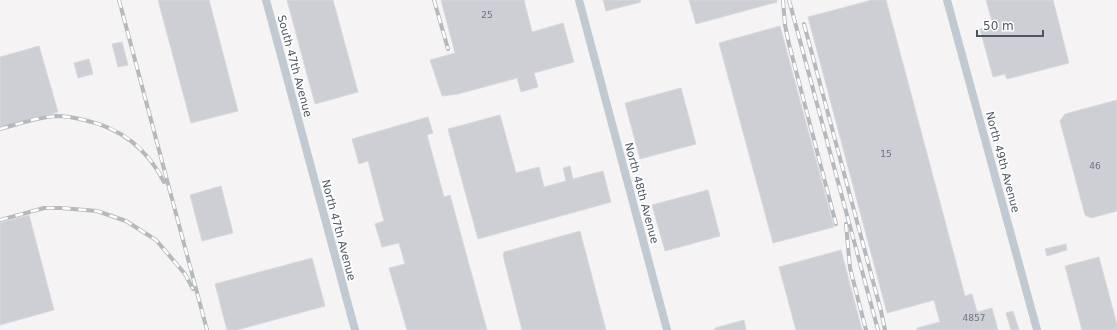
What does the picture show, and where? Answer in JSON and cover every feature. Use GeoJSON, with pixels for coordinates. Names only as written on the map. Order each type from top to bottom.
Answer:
{"type":"FeatureCollection","features":[{"type":"Feature","properties":{"kind":"street","name":"South 47th Avenue"},"geometry":{"type":"LineString","coordinates":[[266,0],[302,137]]}},
{"type":"Feature","properties":{"kind":"street","name":"North 48th Avenue"},"geometry":{"type":"LineString","coordinates":[[579,0],[667,330]]}},
{"type":"Feature","properties":{"kind":"street","name":"North 49th Avenue"},"geometry":{"type":"LineString","coordinates":[[948,0],[1037,330]]}},
{"type":"Feature","properties":{"kind":"street","name":"North 47th Avenue"},"geometry":{"type":"LineString","coordinates":[[302,137],[355,330]]}},
{"type":"Feature","properties":{"kind":"building"},"geometry":{"type":"Polygon","coordinates":[[[158,0],[209,0],[238,111],[191,123],[158,0]]]}},
{"type":"Feature","properties":{"kind":"building"},"geometry":{"type":"Polygon","coordinates":[[[287,0],[333,0],[358,92],[315,104],[287,0]]]}},
{"type":"Feature","properties":{"kind":"building"},"geometry":{"type":"Polygon","coordinates":[[[441,0],[524,0],[532,32],[563,23],[574,62],[534,73],[538,87],[521,92],[517,78],[458,94],[442,96],[430,60],[455,53],[441,0]]]}},
{"type":"Feature","properties":{"kind":"building"},"geometry":{"type":"Polygon","coordinates":[[[603,0],[640,0],[641,2],[606,11],[603,0]]]}},
{"type":"Feature","properties":{"kind":"building"},"geometry":{"type":"Polygon","coordinates":[[[689,0],[777,0],[777,2],[696,24],[689,0]]]}},
{"type":"Feature","properties":{"kind":"building"},"geometry":{"type":"Polygon","coordinates":[[[872,0],[886,0],[965,296],[972,294],[977,312],[992,308],[998,330],[917,330],[917,328],[940,322],[934,300],[887,313],[808,17],[872,0]]]}},
{"type":"Feature","properties":{"kind":"building"},"geometry":{"type":"Polygon","coordinates":[[[986,0],[1053,0],[1069,63],[1007,79],[1005,74],[993,77],[980,29],[993,25],[986,0]]]}},
{"type":"Feature","properties":{"kind":"building"},"geometry":{"type":"Polygon","coordinates":[[[780,26],[834,227],[773,243],[719,43],[780,26]]]}},
{"type":"Feature","properties":{"kind":"building"},"geometry":{"type":"Polygon","coordinates":[[[122,42],[128,65],[118,67],[112,44],[122,42]]]}},
{"type":"Feature","properties":{"kind":"building"},"geometry":{"type":"Polygon","coordinates":[[[39,46],[58,112],[0,128],[0,57],[39,46]]]}},
{"type":"Feature","properties":{"kind":"building"},"geometry":{"type":"Polygon","coordinates":[[[89,59],[93,74],[78,78],[74,63],[89,59]]]}},
{"type":"Feature","properties":{"kind":"building"},"geometry":{"type":"Polygon","coordinates":[[[681,88],[696,144],[640,159],[625,103],[681,88]]]}},
{"type":"Feature","properties":{"kind":"building"},"geometry":{"type":"Polygon","coordinates":[[[1117,100],[1117,211],[1091,218],[1085,215],[1060,121],[1065,114],[1117,100]]]}},
{"type":"Feature","properties":{"kind":"building"},"geometry":{"type":"Polygon","coordinates":[[[500,115],[516,173],[539,167],[544,187],[566,181],[563,168],[570,166],[573,179],[603,171],[611,202],[478,239],[448,129],[500,115]]]}},
{"type":"Feature","properties":{"kind":"building"},"geometry":{"type":"Polygon","coordinates":[[[428,117],[433,133],[427,135],[444,197],[450,195],[487,330],[407,330],[389,268],[405,264],[399,243],[382,247],[375,224],[384,221],[368,161],[359,164],[352,139],[428,117]]]}},
{"type":"Feature","properties":{"kind":"building"},"geometry":{"type":"Polygon","coordinates":[[[221,186],[233,233],[202,241],[190,195],[221,186]]]}},
{"type":"Feature","properties":{"kind":"building"},"geometry":{"type":"Polygon","coordinates":[[[708,190],[720,236],[665,251],[652,205],[708,190]]]}},
{"type":"Feature","properties":{"kind":"building"},"geometry":{"type":"Polygon","coordinates":[[[29,215],[54,310],[0,325],[0,223],[29,215]]]}},
{"type":"Feature","properties":{"kind":"building"},"geometry":{"type":"Polygon","coordinates":[[[580,231],[606,330],[522,330],[503,255],[504,252],[580,231]]]}},
{"type":"Feature","properties":{"kind":"building"},"geometry":{"type":"Polygon","coordinates":[[[1066,244],[1067,250],[1047,256],[1045,249],[1066,244]]]}},
{"type":"Feature","properties":{"kind":"building"},"geometry":{"type":"Polygon","coordinates":[[[841,250],[862,330],[796,330],[779,267],[841,250]]]}},
{"type":"Feature","properties":{"kind":"building"},"geometry":{"type":"Polygon","coordinates":[[[1099,257],[1117,330],[1082,330],[1065,266],[1099,257]]]}},
{"type":"Feature","properties":{"kind":"building"},"geometry":{"type":"Polygon","coordinates":[[[312,258],[325,306],[237,330],[227,330],[215,284],[312,258]]]}},
{"type":"Feature","properties":{"kind":"building"},"geometry":{"type":"Polygon","coordinates":[[[1013,311],[1019,330],[1011,330],[1006,313],[1013,311]]]}},
{"type":"Feature","properties":{"kind":"building"},"geometry":{"type":"Polygon","coordinates":[[[744,320],[746,330],[715,330],[715,328],[744,320]]]}},
{"type":"Feature","properties":{"kind":"railway"},"geometry":{"type":"LineString","coordinates":[[119,0],[207,330]]}},
{"type":"Feature","properties":{"kind":"railway"},"geometry":{"type":"LineString","coordinates":[[434,0],[448,49]]}},
{"type":"Feature","properties":{"kind":"railway"},"geometry":{"type":"LineString","coordinates":[[783,0],[785,25],[789,44],[836,224]]}},
{"type":"Feature","properties":{"kind":"railway"},"geometry":{"type":"LineString","coordinates":[[789,0],[878,330]]}},
{"type":"Feature","properties":{"kind":"railway"},"geometry":{"type":"LineString","coordinates":[[804,24],[885,330]]}},
{"type":"Feature","properties":{"kind":"railway"},"geometry":{"type":"LineString","coordinates":[[0,129],[36,119],[57,116],[74,118],[110,128],[132,141],[150,159],[164,182]]}},
{"type":"Feature","properties":{"kind":"railway"},"geometry":{"type":"LineString","coordinates":[[0,220],[44,208],[61,208],[97,211],[126,221],[156,240],[185,274],[193,289]]}},
{"type":"Feature","properties":{"kind":"railway"},"geometry":{"type":"LineString","coordinates":[[846,224],[850,268],[866,330]]}}]}
